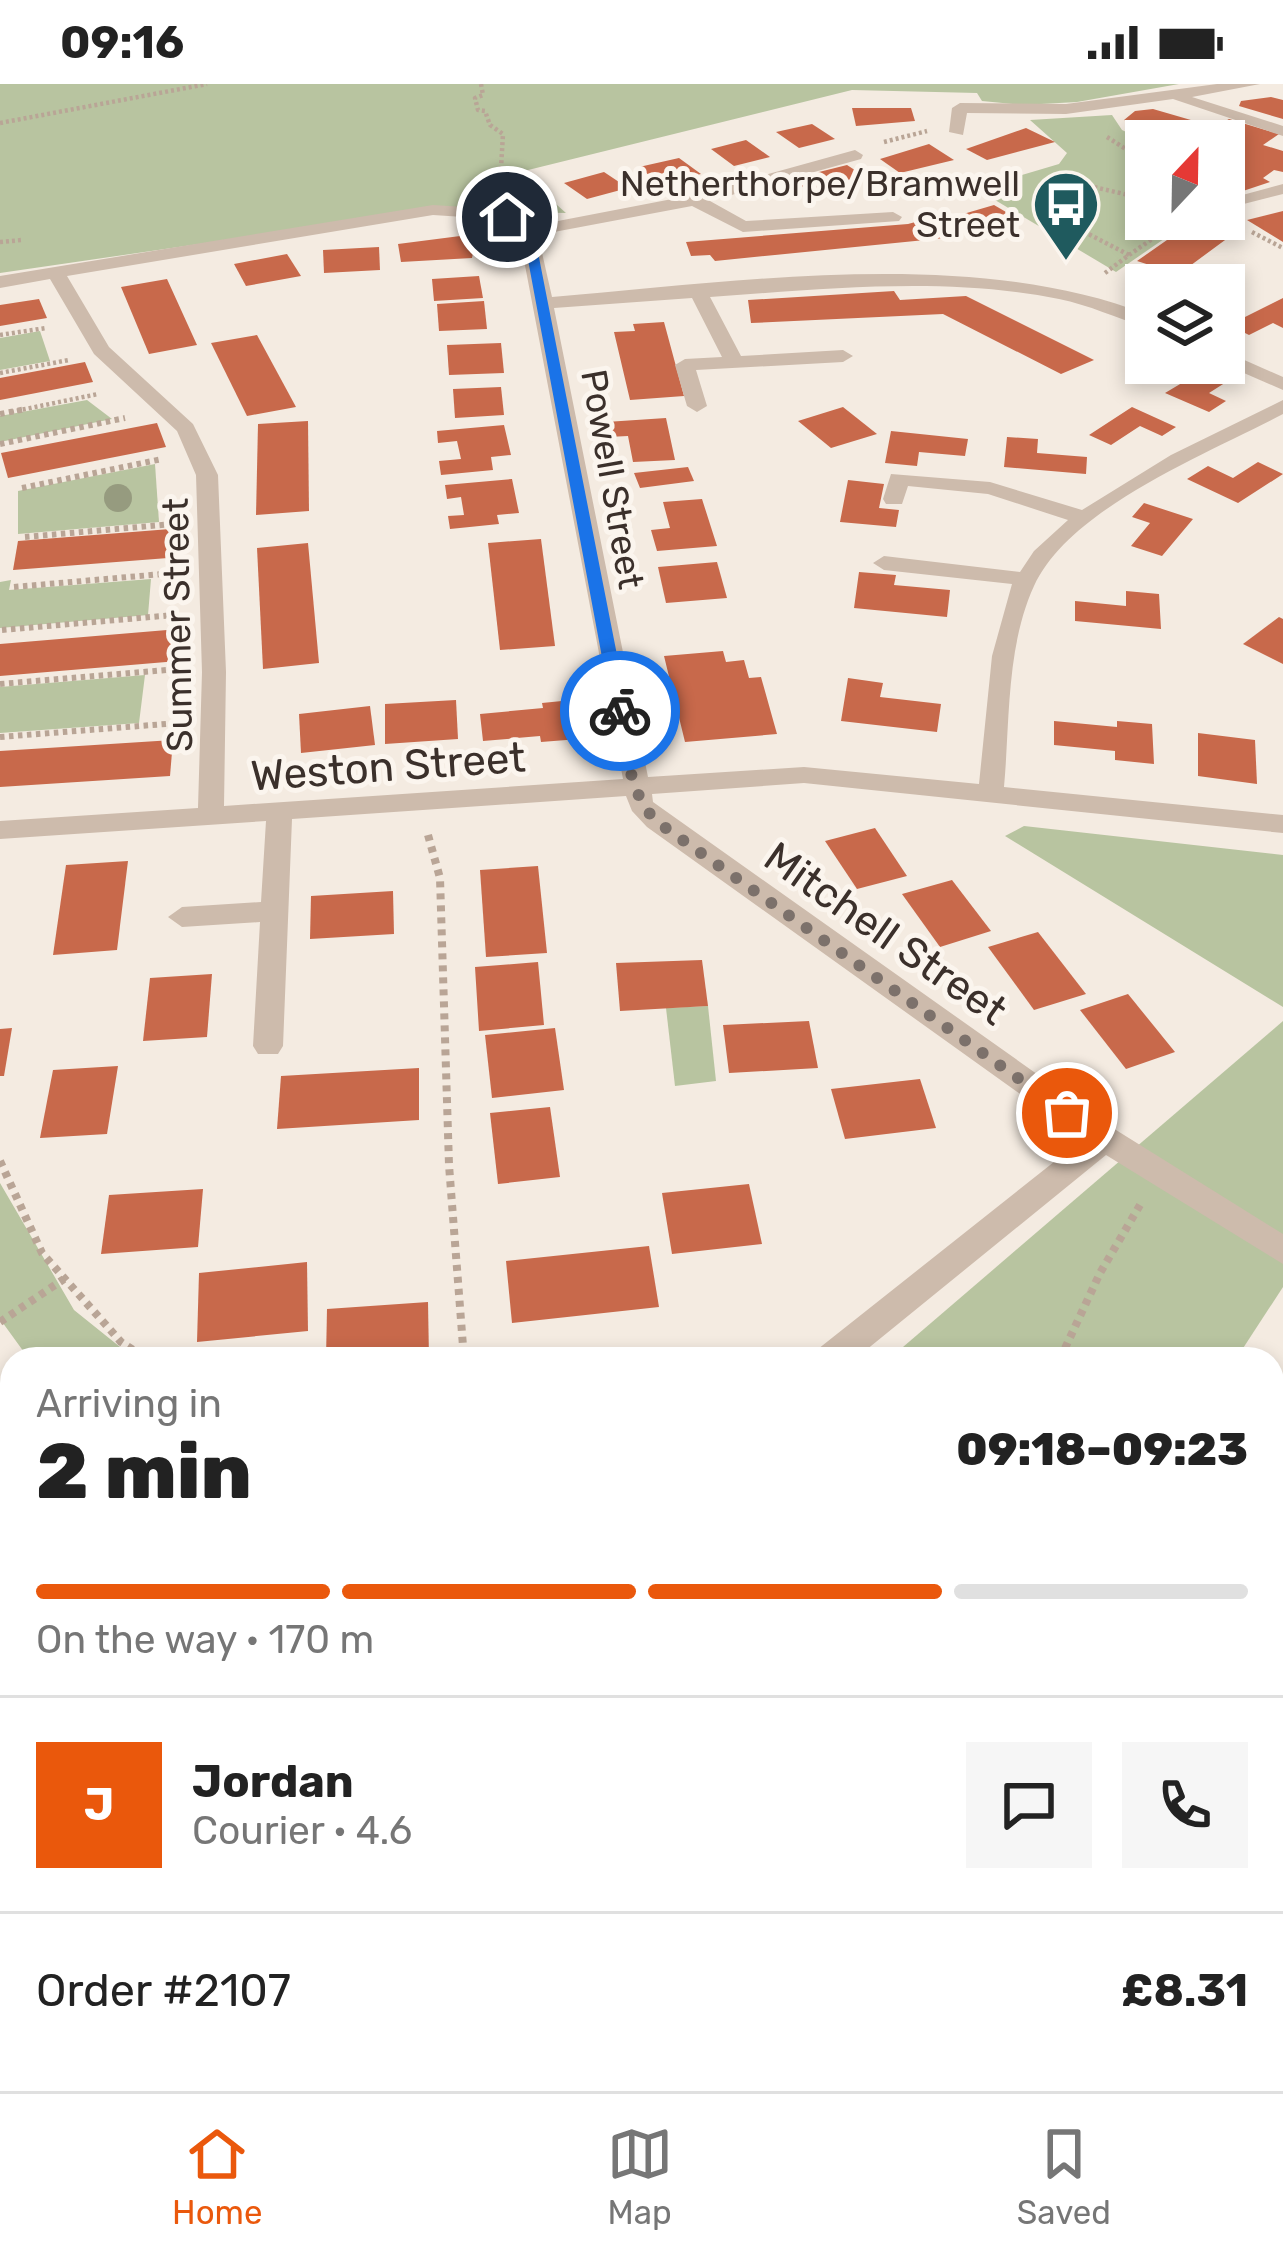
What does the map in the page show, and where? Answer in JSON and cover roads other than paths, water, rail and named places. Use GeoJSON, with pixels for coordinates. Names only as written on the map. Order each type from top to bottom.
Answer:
{"type":"FeatureCollection","features":[{"type":"Feature","properties":{"kind":"street"},"geometry":{"type":"LineString","coordinates":[[957,130],[960,109],[1066,110],[1252,84]]}},
{"type":"Feature","properties":{"kind":"street"},"geometry":{"type":"LineString","coordinates":[[1173,95],[1283,131]]}},
{"type":"Feature","properties":{"kind":"street"},"geometry":{"type":"LineString","coordinates":[[0,281],[433,210],[507,217],[528,232],[695,200],[855,155]]}},
{"type":"Feature","properties":{"kind":"street"},"geometry":{"type":"LineString","coordinates":[[1245,200],[1283,189]]}},
{"type":"Feature","properties":{"kind":"street"},"geometry":{"type":"LineString","coordinates":[[695,200],[743,227],[893,217]]}},
{"type":"Feature","properties":{"kind":"street","name":"Powell Street"},"geometry":{"type":"LineString","coordinates":[[528,232],[634,788]]}},
{"type":"Feature","properties":{"kind":"street","name":"Summer Street"},"geometry":{"type":"LineString","coordinates":[[55,272],[105,354],[186,428],[207,475],[214,666],[211,816]]}},
{"type":"Feature","properties":{"kind":"street"},"geometry":{"type":"LineString","coordinates":[[544,302],[977,281],[1102,301],[1125,311]]}},
{"type":"Feature","properties":{"kind":"street"},"geometry":{"type":"LineString","coordinates":[[698,291],[734,362]]}},
{"type":"Feature","properties":{"kind":"street"},"geometry":{"type":"LineString","coordinates":[[697,406],[686,364],[843,356]]}},
{"type":"Feature","properties":{"kind":"street"},"geometry":{"type":"LineString","coordinates":[[1245,364],[1276,375]]}},
{"type":"Feature","properties":{"kind":"street"},"geometry":{"type":"LineString","coordinates":[[991,792],[1011,621],[1025,579],[1082,517],[1283,406]]}},
{"type":"Feature","properties":{"kind":"street"},"geometry":{"type":"LineString","coordinates":[[894,499],[898,479],[989,488],[1082,517]]}},
{"type":"Feature","properties":{"kind":"street"},"geometry":{"type":"LineString","coordinates":[[884,563],[1025,579]]}},
{"type":"Feature","properties":{"kind":"street","name":"Weston Street"},"geometry":{"type":"LineString","coordinates":[[0,830],[804,775],[1283,824]]}},
{"type":"Feature","properties":{"kind":"street","name":"Mitchell Street"},"geometry":{"type":"LineString","coordinates":[[634,788],[641,805],[656,821],[1105,1139],[1283,1251]]}},
{"type":"Feature","properties":{"kind":"street"},"geometry":{"type":"LineString","coordinates":[[268,1046],[279,814]]}},
{"type":"Feature","properties":{"kind":"street"},"geometry":{"type":"LineString","coordinates":[[182,917],[273,911]]}},
{"type":"Feature","properties":{"kind":"street"},"geometry":{"type":"LineString","coordinates":[[845,1347],[1105,1139]]}},
{"type":"Feature","properties":{"kind":"place","name":"Netherthorpe/Bramwell Street"},"geometry":{"type":"Point","coordinates":[1066,263]}}]}
